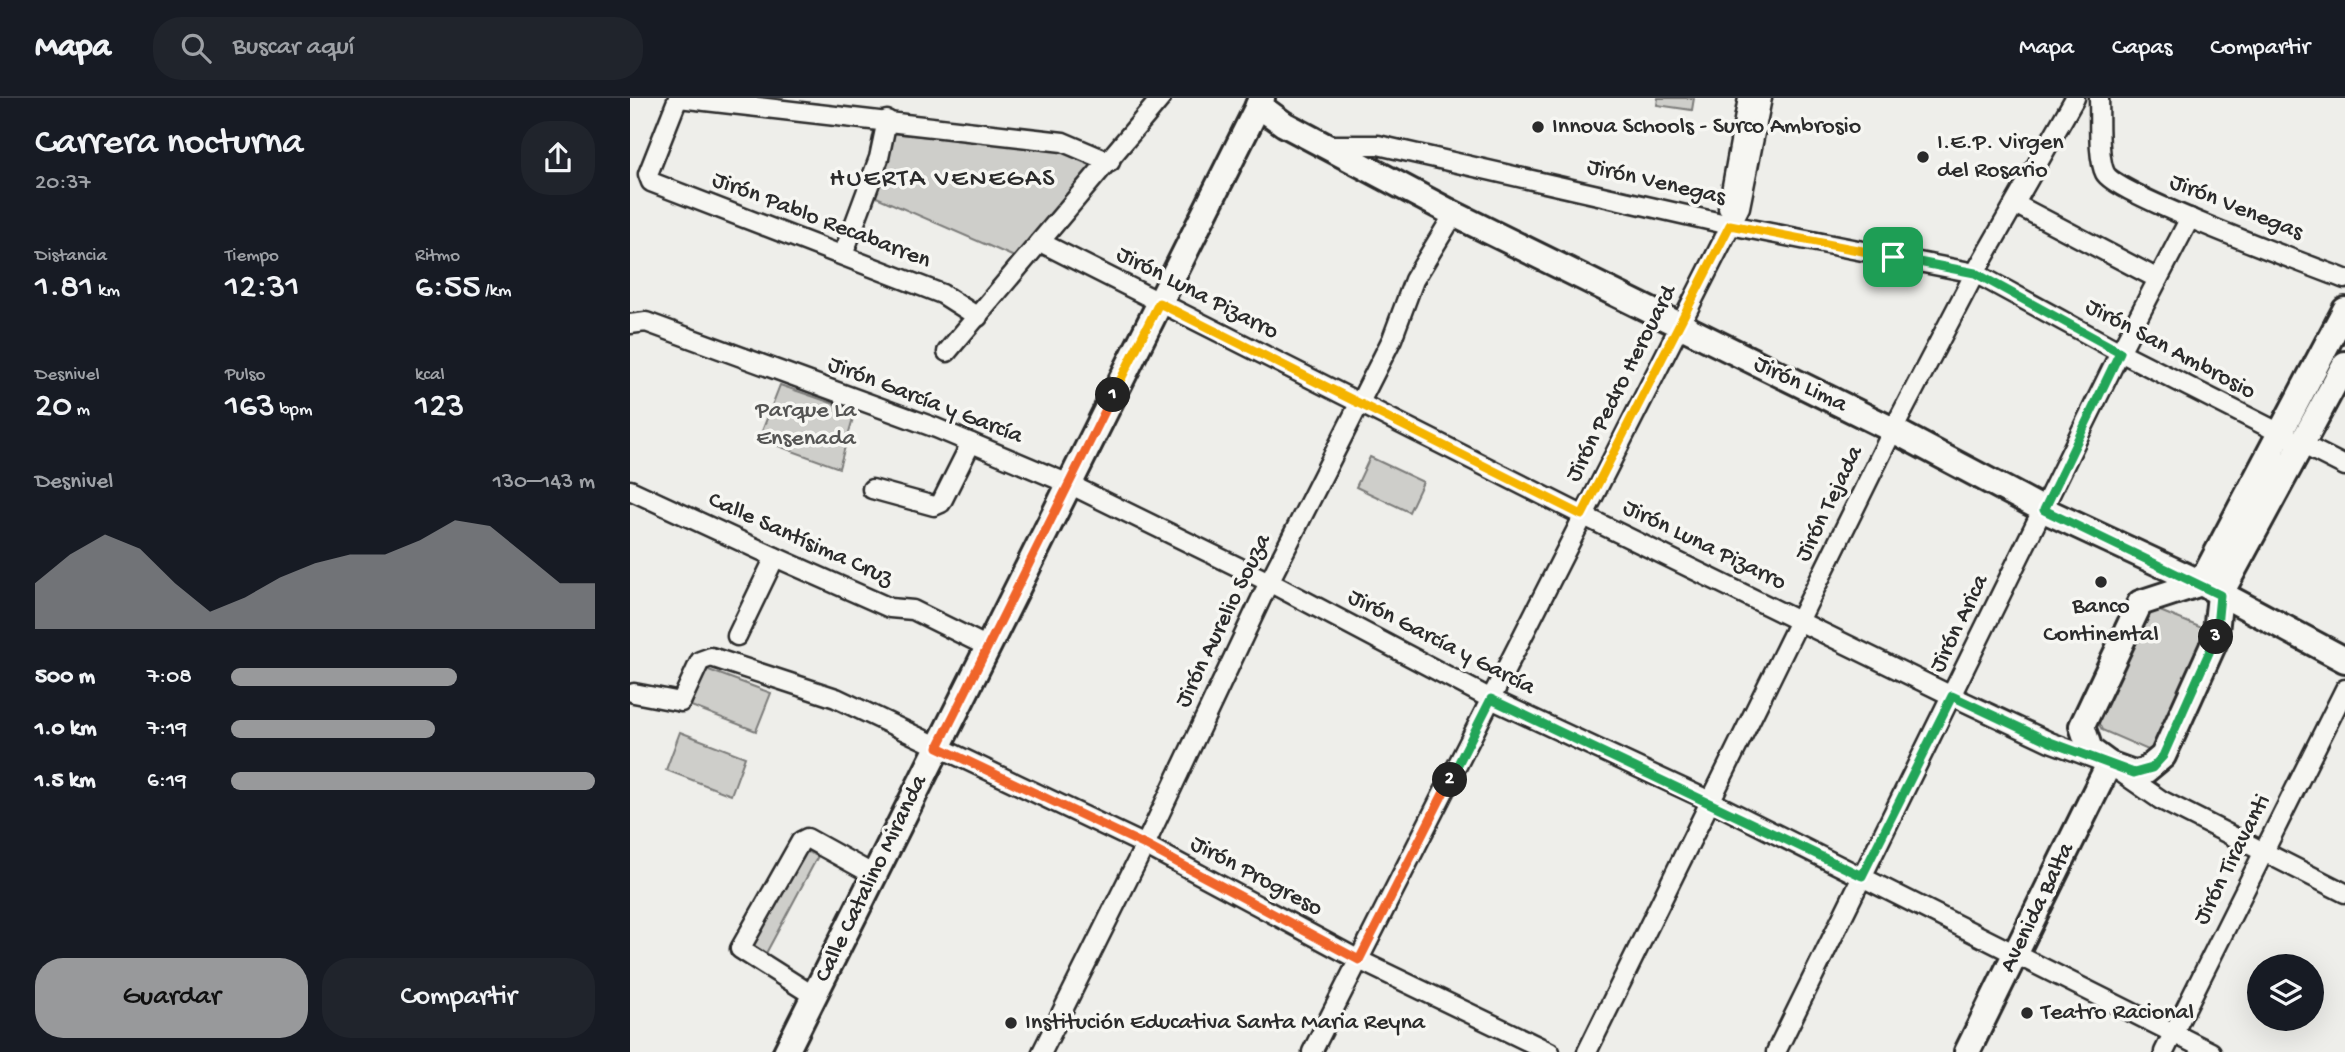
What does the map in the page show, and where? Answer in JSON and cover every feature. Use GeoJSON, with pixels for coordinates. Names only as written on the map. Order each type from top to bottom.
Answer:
{"type":"FeatureCollection","features":[{"type":"Feature","properties":{"kind":"street"},"geometry":{"type":"LineString","coordinates":[[677,98],[1063,142],[1110,162]]}},
{"type":"Feature","properties":{"kind":"street","name":"Jirón Pablo Recabarren"},"geometry":{"type":"LineString","coordinates":[[677,98],[648,174],[651,183],[942,294],[978,317]]}},
{"type":"Feature","properties":{"kind":"street"},"geometry":{"type":"LineString","coordinates":[[947,352],[1042,243],[1161,98]]}},
{"type":"Feature","properties":{"kind":"street"},"geometry":{"type":"LineString","coordinates":[[1730,225],[1728,205],[1748,98]]}},
{"type":"Feature","properties":{"kind":"street","name":"Jirón Pedro Herouard"},"geometry":{"type":"LineString","coordinates":[[1312,1052],[1740,207],[1762,98]]}},
{"type":"Feature","properties":{"kind":"street","name":"Jirón Tejada"},"geometry":{"type":"LineString","coordinates":[[1587,1052],[1893,430],[1975,273],[2076,98]]}},
{"type":"Feature","properties":{"kind":"street","name":"Jirón Venegas"},"geometry":{"type":"LineString","coordinates":[[2099,98],[2105,174],[2116,184],[2190,218],[2345,279]]}},
{"type":"Feature","properties":{"kind":"street","name":"Jirón Lima"},"geometry":{"type":"LineString","coordinates":[[1256,100],[1284,124],[1454,214],[1893,430],[2044,510],[2160,564],[2345,660]]}},
{"type":"Feature","properties":{"kind":"street","name":"Calle Catalino Miranda"},"geometry":{"type":"LineString","coordinates":[[786,1052],[1159,303],[1256,100]]}},
{"type":"Feature","properties":{"kind":"street"},"geometry":{"type":"LineString","coordinates":[[843,255],[879,158],[887,120]]}},
{"type":"Feature","properties":{"kind":"street","name":"Jirón Venegas"},"geometry":{"type":"LineString","coordinates":[[1327,145],[1378,145],[1730,225],[1975,273]]}},
{"type":"Feature","properties":{"kind":"street"},"geometry":{"type":"LineString","coordinates":[[2015,204],[2158,279]]}},
{"type":"Feature","properties":{"kind":"street","name":"Jirón Aurelio Souza"},"geometry":{"type":"LineString","coordinates":[[1042,1052],[1145,845],[1269,582],[1392,339],[1414,280],[1454,214]]}},
{"type":"Feature","properties":{"kind":"street","name":"Jirón Arica"},"geometry":{"type":"LineString","coordinates":[[1776,1052],[2120,352],[2190,218]]}},
{"type":"Feature","properties":{"kind":"street","name":"Jirón Luna Pizarro"},"geometry":{"type":"LineString","coordinates":[[1042,243],[1582,515],[1952,696],[2050,742],[2109,764],[2161,800],[2345,893]]}},
{"type":"Feature","properties":{"kind":"street","name":"Jirón San Ambrosio"},"geometry":{"type":"LineString","coordinates":[[1975,273],[2120,352],[2345,466]]}},
{"type":"Feature","properties":{"kind":"street"},"geometry":{"type":"LineString","coordinates":[[2160,564],[2082,726],[2090,750],[2109,764],[2134,773],[2144,771],[2163,756],[2216,641],[2210,589],[2291,440],[2345,310]]}},
{"type":"Feature","properties":{"kind":"street","name":"Jirón García y García"},"geometry":{"type":"LineString","coordinates":[[630,324],[646,323],[971,443],[1069,484],[1269,582],[1491,699],[1712,802],[2211,1052]]}},
{"type":"Feature","properties":{"kind":"street"},"geometry":{"type":"LineString","coordinates":[[2291,440],[2345,364]]}},
{"type":"Feature","properties":{"kind":"street"},"geometry":{"type":"LineString","coordinates":[[872,489],[934,506],[941,503],[971,443]]}},
{"type":"Feature","properties":{"kind":"street","name":"Calle Santísima Cruz"},"geometry":{"type":"LineString","coordinates":[[630,490],[890,608],[913,610],[988,646]]}},
{"type":"Feature","properties":{"kind":"street"},"geometry":{"type":"LineString","coordinates":[[737,636],[775,557]]}},
{"type":"Feature","properties":{"kind":"street"},"geometry":{"type":"LineString","coordinates":[[2140,603],[2210,589]]}},
{"type":"Feature","properties":{"kind":"street","name":"Jirón Progreso"},"geometry":{"type":"LineString","coordinates":[[634,693],[681,702],[700,661],[711,657],[836,698],[1145,845],[1359,960],[1550,1052]]}},
{"type":"Feature","properties":{"kind":"street","name":"Jirón Tiravanti"},"geometry":{"type":"LineString","coordinates":[[2164,1052],[2345,689]]}},
{"type":"Feature","properties":{"kind":"street","name":"Avenida Balta"},"geometry":{"type":"LineString","coordinates":[[1967,1052],[2109,764]]}},
{"type":"Feature","properties":{"kind":"street"},"geometry":{"type":"LineString","coordinates":[[814,996],[740,949],[801,841],[807,838],[874,875]]}},
{"type":"Feature","properties":{"kind":"green space"},"geometry":{"type":"Polygon","coordinates":[[[1658,98],[1694,98],[1692,110],[1657,105],[1658,98]]]}},
{"type":"Feature","properties":{"kind":"green space"},"geometry":{"type":"Polygon","coordinates":[[[891,133],[1070,151],[1094,165],[1019,259],[874,196],[891,133]]]}},
{"type":"Feature","properties":{"kind":"green space","name":"Parque La Ensenada"},"geometry":{"type":"Polygon","coordinates":[[[780,385],[855,411],[839,468],[759,439],[780,385]]]}},
{"type":"Feature","properties":{"kind":"green space"},"geometry":{"type":"Polygon","coordinates":[[[1370,457],[1423,482],[1409,512],[1356,487],[1370,457]]]}},
{"type":"Feature","properties":{"kind":"green space"},"geometry":{"type":"Polygon","coordinates":[[[2155,609],[2202,628],[2205,642],[2153,748],[2148,750],[2102,730],[2097,720],[2147,616],[2155,609]]]}},
{"type":"Feature","properties":{"kind":"green space"},"geometry":{"type":"Polygon","coordinates":[[[706,669],[771,693],[756,731],[691,706],[706,669]]]}},
{"type":"Feature","properties":{"kind":"green space"},"geometry":{"type":"Polygon","coordinates":[[[680,732],[745,757],[731,795],[666,770],[680,732]]]}},
{"type":"Feature","properties":{"kind":"green space"},"geometry":{"type":"Polygon","coordinates":[[[804,853],[818,856],[764,957],[751,948],[751,938],[804,853]]]}},
{"type":"Feature","properties":{"kind":"place","name":"Innova Schools - Surco Ambrosio"},"geometry":{"type":"Point","coordinates":[1538,127]}},
{"type":"Feature","properties":{"kind":"place","name":"I.E.P. Virgen del Rosario"},"geometry":{"type":"Point","coordinates":[1923,157]}},
{"type":"Feature","properties":{"kind":"place","name":"Banco Continental"},"geometry":{"type":"Point","coordinates":[2101,582]}},
{"type":"Feature","properties":{"kind":"place","name":"Teatro Racional"},"geometry":{"type":"Point","coordinates":[2027,1013]}},
{"type":"Feature","properties":{"kind":"place","name":"Institución Educativa Santa Maria Reyna"},"geometry":{"type":"Point","coordinates":[1011,1023]}},
{"type":"Feature","properties":{"kind":"district","name":"HUERTA VENEGAS"},"geometry":{"type":"Point","coordinates":[943,180]}},
{"type":"Feature","properties":{"kind":"route"},"geometry":{"type":"LineString","coordinates":[[1730,225],[1893,257],[1975,273],[2120,352],[2044,510],[2200,583],[2220,595],[2216,641],[2163,756],[2152,768],[2134,773],[2109,764],[2050,742],[1952,696],[1862,876],[1712,802],[1491,699],[1359,960],[1145,845],[938,747],[1159,303],[1582,515],[1730,225]]}}]}
